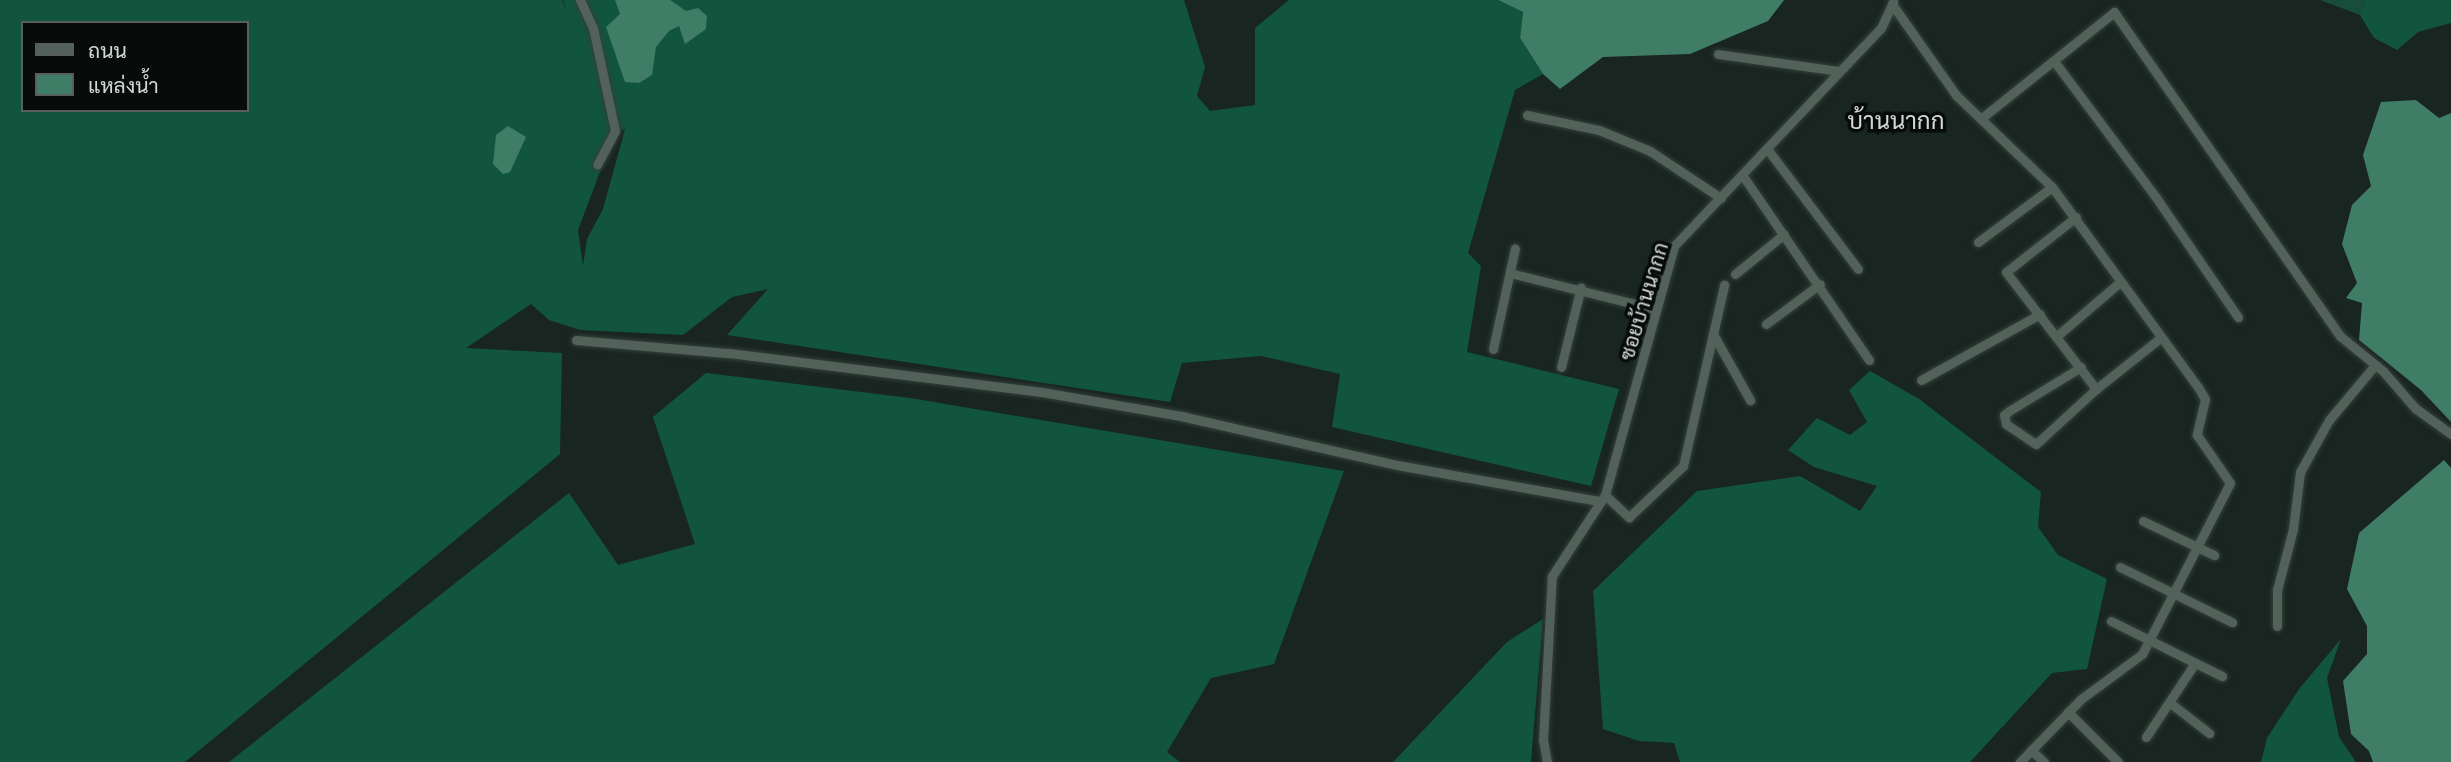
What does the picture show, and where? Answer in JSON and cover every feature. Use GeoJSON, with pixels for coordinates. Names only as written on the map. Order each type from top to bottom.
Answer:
{"type":"FeatureCollection","features":[{"type":"Feature","properties":{"kind":"street"},"geometry":{"type":"LineString","coordinates":[[580,0],[593,28],[615,131],[597,165]]}},
{"type":"Feature","properties":{"kind":"street"},"geometry":{"type":"LineString","coordinates":[[1893,2],[1956,95],[1983,117],[2052,187],[2076,217],[2205,399],[2197,435],[2230,483],[2142,654],[2068,712],[2020,762]]}},
{"type":"Feature","properties":{"kind":"street","name":"ซอยบ้านนากก"},"geometry":{"type":"LineString","coordinates":[[1546,761],[1552,576],[1602,498],[1674,246],[1881,28],[1893,2]]}},
{"type":"Feature","properties":{"kind":"street"},"geometry":{"type":"LineString","coordinates":[[1983,117],[2114,12],[2340,336],[2375,365],[2415,408],[2451,434]]}},
{"type":"Feature","properties":{"kind":"street"},"geometry":{"type":"LineString","coordinates":[[1718,54],[1839,71]]}},
{"type":"Feature","properties":{"kind":"street"},"geometry":{"type":"LineString","coordinates":[[2054,61],[2155,196],[2238,317]]}},
{"type":"Feature","properties":{"kind":"street"},"geometry":{"type":"LineString","coordinates":[[1527,115],[1599,130],[1650,151],[1721,198]]}},
{"type":"Feature","properties":{"kind":"street"},"geometry":{"type":"LineString","coordinates":[[1768,150],[1858,269]]}},
{"type":"Feature","properties":{"kind":"street"},"geometry":{"type":"LineString","coordinates":[[1742,176],[1821,284],[1869,360]]}},
{"type":"Feature","properties":{"kind":"street"},"geometry":{"type":"LineString","coordinates":[[1978,242],[2052,187]]}},
{"type":"Feature","properties":{"kind":"street"},"geometry":{"type":"LineString","coordinates":[[2076,217],[2006,272],[2058,335],[2096,389]]}},
{"type":"Feature","properties":{"kind":"street"},"geometry":{"type":"LineString","coordinates":[[1734,274],[1784,233]]}},
{"type":"Feature","properties":{"kind":"street"},"geometry":{"type":"LineString","coordinates":[[1493,349],[1516,248]]}},
{"type":"Feature","properties":{"kind":"street"},"geometry":{"type":"LineString","coordinates":[[1510,273],[1581,287],[1656,309]]}},
{"type":"Feature","properties":{"kind":"street"},"geometry":{"type":"LineString","coordinates":[[2058,335],[2120,282]]}},
{"type":"Feature","properties":{"kind":"street"},"geometry":{"type":"LineString","coordinates":[[1766,324],[1821,284]]}},
{"type":"Feature","properties":{"kind":"street"},"geometry":{"type":"LineString","coordinates":[[576,340],[729,353],[1042,393],[1181,416],[1397,465],[1602,498],[1629,517],[1683,466],[1724,285]]}},
{"type":"Feature","properties":{"kind":"street"},"geometry":{"type":"LineString","coordinates":[[1561,367],[1581,287]]}},
{"type":"Feature","properties":{"kind":"street"},"geometry":{"type":"LineString","coordinates":[[1921,380],[2040,314]]}},
{"type":"Feature","properties":{"kind":"street"},"geometry":{"type":"LineString","coordinates":[[1713,334],[1750,400]]}},
{"type":"Feature","properties":{"kind":"street"},"geometry":{"type":"LineString","coordinates":[[2081,367],[2009,411],[2004,415],[2006,424],[2036,444],[2096,389],[2160,339]]}},
{"type":"Feature","properties":{"kind":"street"},"geometry":{"type":"LineString","coordinates":[[2277,626],[2277,590],[2293,529],[2300,472],[2329,420],[2375,365]]}},
{"type":"Feature","properties":{"kind":"street"},"geometry":{"type":"LineString","coordinates":[[2143,521],[2214,555]]}},
{"type":"Feature","properties":{"kind":"street"},"geometry":{"type":"LineString","coordinates":[[2120,567],[2232,622]]}},
{"type":"Feature","properties":{"kind":"street"},"geometry":{"type":"LineString","coordinates":[[2111,621],[2222,676]]}},
{"type":"Feature","properties":{"kind":"street"},"geometry":{"type":"LineString","coordinates":[[2146,737],[2194,663]]}},
{"type":"Feature","properties":{"kind":"street"},"geometry":{"type":"LineString","coordinates":[[2169,702],[2208,733]]}},
{"type":"Feature","properties":{"kind":"street"},"geometry":{"type":"LineString","coordinates":[[2068,712],[2118,762]]}},
{"type":"Feature","properties":{"kind":"street"},"geometry":{"type":"LineString","coordinates":[[2031,750],[2044,762]]}},
{"type":"Feature","properties":{"kind":"shaded area"},"geometry":{"type":"Polygon","coordinates":[[[0,0],[562,0],[567,12],[563,0],[1184,0],[1205,67],[1197,96],[1210,111],[1255,105],[1255,28],[1289,0],[1498,0],[1523,12],[1520,38],[1543,74],[1515,90],[1468,253],[1481,266],[1467,352],[1619,389],[1591,486],[1332,427],[1340,374],[1261,356],[1182,363],[1170,402],[727,335],[768,289],[732,297],[683,335],[580,330],[549,320],[531,304],[466,348],[562,353],[560,454],[185,762],[0,762],[0,0]],[[625,129],[615,132],[578,230],[583,266],[587,239],[603,209],[625,129]]]}},
{"type":"Feature","properties":{"kind":"shaded area"},"geometry":{"type":"Polygon","coordinates":[[[2320,0],[2365,0],[2360,15],[2320,0]]]}},
{"type":"Feature","properties":{"kind":"shaded area"},"geometry":{"type":"Polygon","coordinates":[[[2365,0],[2451,0],[2451,23],[2418,32],[2397,50],[2374,38],[2360,15],[2365,0]]]}},
{"type":"Feature","properties":{"kind":"shaded area"},"geometry":{"type":"Polygon","coordinates":[[[1870,371],[1919,399],[2041,492],[2038,527],[2058,555],[2107,579],[2087,669],[2052,673],[1970,762],[1680,762],[1674,743],[1639,741],[1603,729],[1593,591],[1697,491],[1800,476],[1860,511],[1877,486],[1814,467],[1788,450],[1817,418],[1850,435],[1867,422],[1849,390],[1870,371]]]}},
{"type":"Feature","properties":{"kind":"shaded area"},"geometry":{"type":"Polygon","coordinates":[[[706,373],[910,398],[1344,471],[1274,664],[1211,678],[1167,752],[1180,762],[229,762],[569,493],[618,565],[695,544],[653,417],[706,373]]]}},
{"type":"Feature","properties":{"kind":"shaded area"},"geometry":{"type":"Polygon","coordinates":[[[1543,619],[1531,762],[1393,762],[1507,642],[1543,619]]]}},
{"type":"Feature","properties":{"kind":"shaded area"},"geometry":{"type":"Polygon","coordinates":[[[2341,639],[2327,678],[2339,737],[2356,762],[2261,762],[2267,738],[2299,689],[2341,639]]]}},
{"type":"Feature","properties":{"kind":"water"},"geometry":{"type":"Polygon","coordinates":[[[615,0],[670,0],[686,11],[698,8],[707,16],[706,29],[685,44],[679,26],[669,31],[656,47],[652,75],[639,83],[625,82],[606,27],[620,14],[615,0]]]}},
{"type":"Feature","properties":{"kind":"water"},"geometry":{"type":"Polygon","coordinates":[[[1498,0],[1784,0],[1768,21],[1690,54],[1603,57],[1560,89],[1543,74],[1520,38],[1523,12],[1498,0]]]}},
{"type":"Feature","properties":{"kind":"water"},"geometry":{"type":"Polygon","coordinates":[[[2416,100],[2439,118],[2451,113],[2451,422],[2421,390],[2359,340],[2362,303],[2346,298],[2357,283],[2342,244],[2352,205],[2371,186],[2363,155],[2381,102],[2416,100]]]}},
{"type":"Feature","properties":{"kind":"water"},"geometry":{"type":"Polygon","coordinates":[[[508,126],[526,137],[510,172],[503,174],[493,164],[496,135],[508,126]]]}},
{"type":"Feature","properties":{"kind":"water"},"geometry":{"type":"Polygon","coordinates":[[[2444,460],[2451,468],[2451,762],[2373,762],[2369,751],[2351,734],[2343,681],[2367,654],[2367,626],[2347,589],[2359,533],[2444,460]]]}},
{"type":"Feature","properties":{"kind":"district","name":"บ้านนากก"},"geometry":{"type":"Point","coordinates":[1896,120]}}]}
